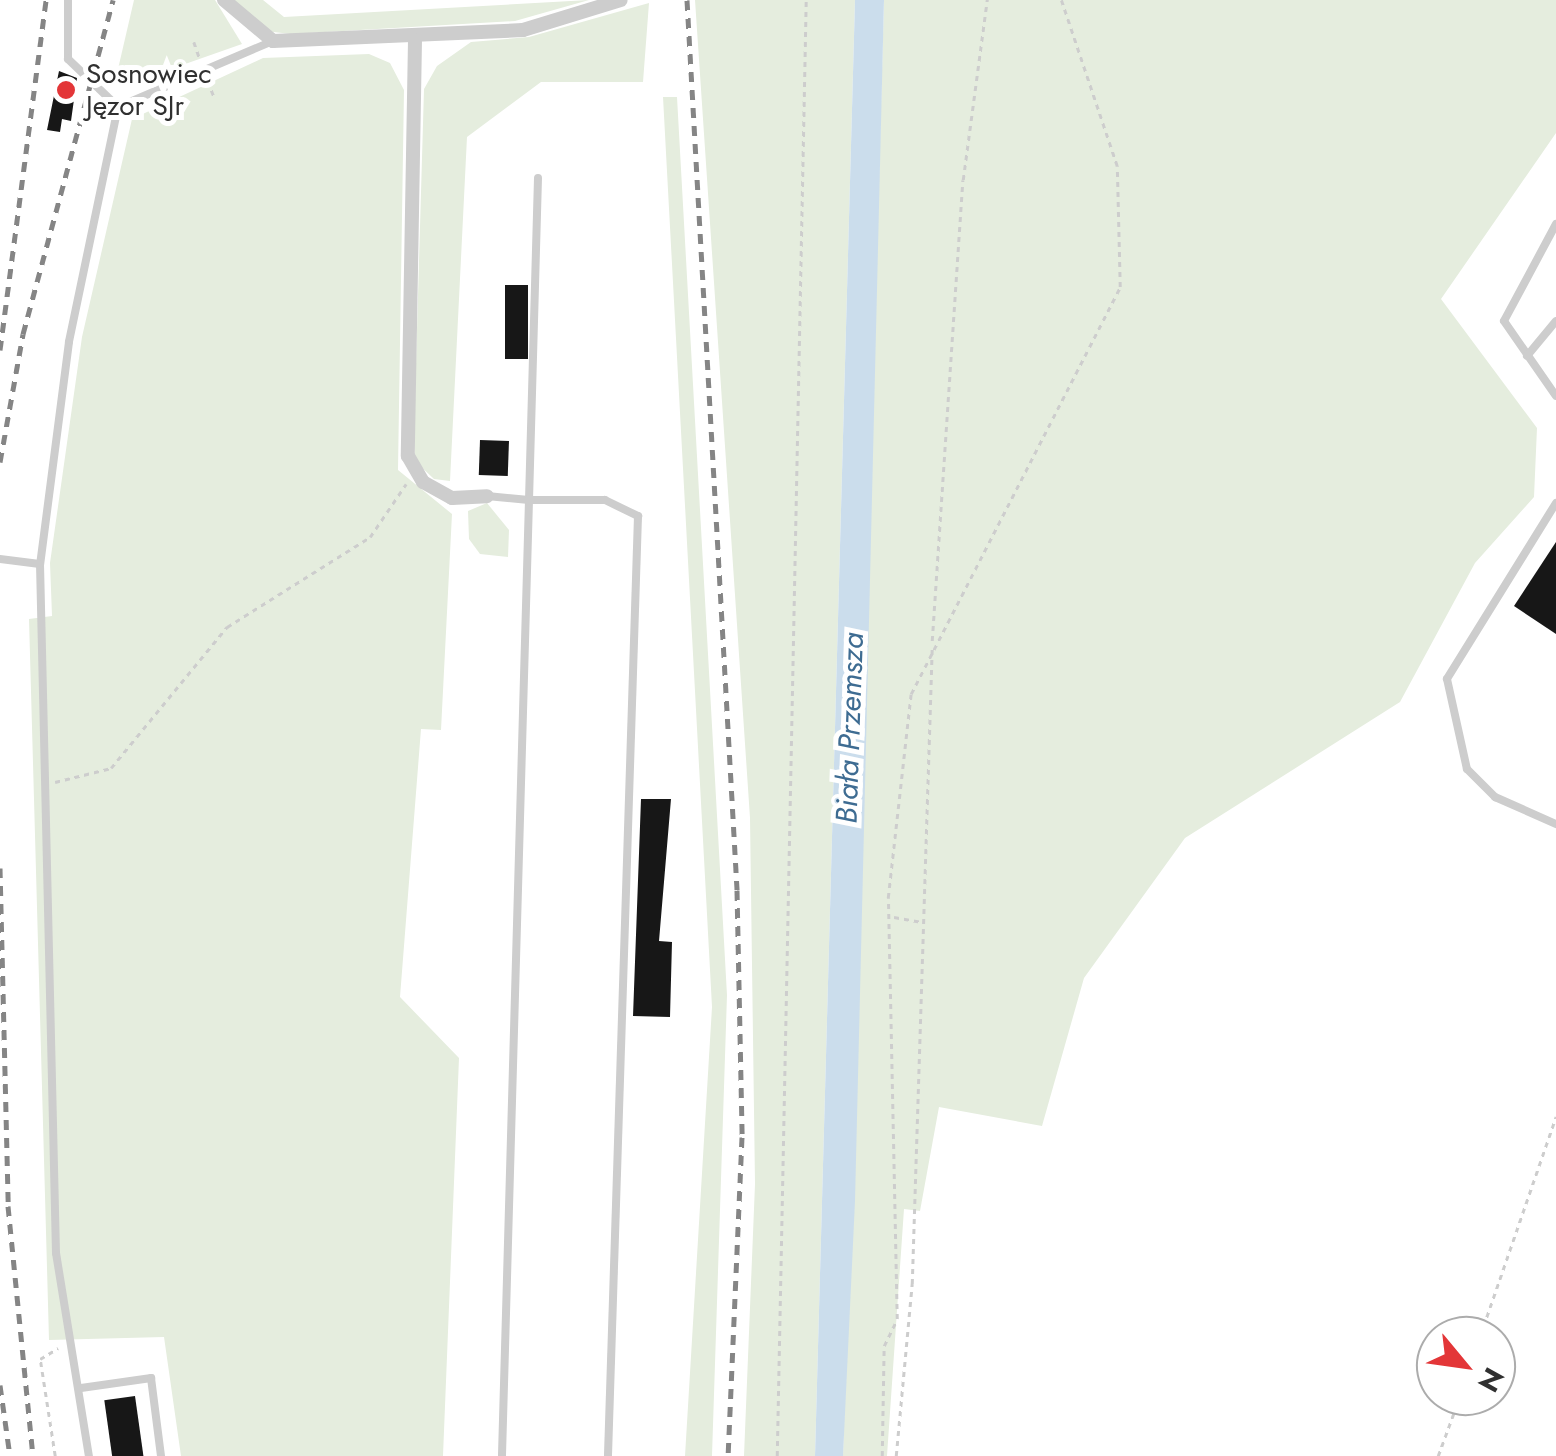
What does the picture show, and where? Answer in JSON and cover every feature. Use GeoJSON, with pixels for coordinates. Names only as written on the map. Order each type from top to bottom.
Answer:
{"type":"FeatureCollection","features":[{"type":"Feature","properties":{"kind":"street"},"geometry":{"type":"LineString","coordinates":[[224,0],[273,41],[415,40],[523,30],[621,0]]}},
{"type":"Feature","properties":{"kind":"street"},"geometry":{"type":"LineString","coordinates":[[415,40],[408,456],[423,482],[452,498],[487,496]]}},
{"type":"Feature","properties":{"kind":"lane"},"geometry":{"type":"LineString","coordinates":[[68,0],[68,59],[118,107]]}},
{"type":"Feature","properties":{"kind":"lane"},"geometry":{"type":"LineString","coordinates":[[118,107],[273,41]]}},
{"type":"Feature","properties":{"kind":"lane"},"geometry":{"type":"LineString","coordinates":[[90,1456],[56,1252],[40,564],[69,342],[118,107]]}},
{"type":"Feature","properties":{"kind":"lane"},"geometry":{"type":"LineString","coordinates":[[502,1456],[538,178]]}},
{"type":"Feature","properties":{"kind":"lane"},"geometry":{"type":"LineString","coordinates":[[1556,224],[1508,302],[1504,321],[1556,396]]}},
{"type":"Feature","properties":{"kind":"lane"},"geometry":{"type":"LineString","coordinates":[[1526,356],[1556,321]]}},
{"type":"Feature","properties":{"kind":"lane"},"geometry":{"type":"LineString","coordinates":[[487,496],[605,500],[638,516],[608,1456]]}},
{"type":"Feature","properties":{"kind":"lane"},"geometry":{"type":"LineString","coordinates":[[1556,503],[1447,679],[1467,769],[1495,797],[1556,824]]}},
{"type":"Feature","properties":{"kind":"lane"},"geometry":{"type":"LineString","coordinates":[[0,559],[40,564]]}},
{"type":"Feature","properties":{"kind":"lane"},"geometry":{"type":"LineString","coordinates":[[81,1388],[151,1378],[161,1456]]}},
{"type":"Feature","properties":{"kind":"path"},"geometry":{"type":"LineString","coordinates":[[778,1456],[806,0]]}},
{"type":"Feature","properties":{"kind":"path"},"geometry":{"type":"LineString","coordinates":[[896,1456],[912,1284],[932,643],[963,180],[986,0]]}},
{"type":"Feature","properties":{"kind":"path"},"geometry":{"type":"LineString","coordinates":[[882,1456],[884,1346],[898,1320],[893,917],[898,769],[932,643],[1120,287],[1117,166],[1061,0]]}},
{"type":"Feature","properties":{"kind":"path"},"geometry":{"type":"LineString","coordinates":[[46,783],[111,768],[227,627],[330,567],[370,537],[402,484],[423,482]]}},
{"type":"Feature","properties":{"kind":"path"},"geometry":{"type":"LineString","coordinates":[[893,917],[922,922]]}},
{"type":"Feature","properties":{"kind":"path"},"geometry":{"type":"LineString","coordinates":[[1487,1316],[1556,1117]]}},
{"type":"Feature","properties":{"kind":"path"},"geometry":{"type":"LineString","coordinates":[[55,1456],[40,1360],[72,1331]]}},
{"type":"Feature","properties":{"kind":"path"},"geometry":{"type":"LineString","coordinates":[[1438,1456],[1453,1416]]}},
{"type":"Feature","properties":{"kind":"green space"},"geometry":{"type":"Polygon","coordinates":[[[134,0],[215,0],[242,44],[151,76],[118,69],[134,0]]]}},
{"type":"Feature","properties":{"kind":"green space"},"geometry":{"type":"Polygon","coordinates":[[[232,0],[263,0],[284,17],[589,0],[515,21],[291,34],[265,31],[232,0]]]}},
{"type":"Feature","properties":{"kind":"green space"},"geometry":{"type":"Polygon","coordinates":[[[695,0],[855,0],[815,1456],[744,1456],[755,1184],[750,818],[695,0]]]}},
{"type":"Feature","properties":{"kind":"green space"},"geometry":{"type":"Polygon","coordinates":[[[884,0],[1556,0],[1556,133],[1441,299],[1537,428],[1534,497],[1475,563],[1400,702],[1185,838],[1084,978],[1042,1126],[939,1107],[920,1211],[904,1209],[887,1456],[843,1456],[884,0]]]}},
{"type":"Feature","properties":{"kind":"green space"},"geometry":{"type":"Polygon","coordinates":[[[649,3],[643,82],[541,82],[467,137],[450,481],[434,479],[415,461],[414,433],[424,89],[437,66],[471,42],[529,37],[649,3]]]}},
{"type":"Feature","properties":{"kind":"green space"},"geometry":{"type":"Polygon","coordinates":[[[369,54],[390,63],[404,90],[398,470],[452,514],[441,730],[421,729],[400,997],[459,1058],[443,1456],[181,1456],[164,1337],[49,1340],[29,619],[52,616],[50,563],[82,337],[132,119],[263,58],[369,54]]]}},
{"type":"Feature","properties":{"kind":"green space"},"geometry":{"type":"Polygon","coordinates":[[[663,97],[677,97],[727,995],[712,1456],[685,1456],[712,1007],[663,97]]]}},
{"type":"Feature","properties":{"kind":"green space"},"geometry":{"type":"Polygon","coordinates":[[[487,503],[509,530],[508,557],[480,554],[469,539],[468,511],[487,503]]]}},
{"type":"Feature","properties":{"kind":"water","name":"Biała Przemsza"},"geometry":{"type":"Polygon","coordinates":[[[855,0],[884,0],[855,1201],[843,1456],[815,1456],[855,0]]]}},
{"type":"Feature","properties":{"kind":"building"},"geometry":{"type":"Polygon","coordinates":[[[59,71],[77,78],[71,121],[62,119],[60,132],[47,130],[59,71]]]}},
{"type":"Feature","properties":{"kind":"building"},"geometry":{"type":"Polygon","coordinates":[[[505,285],[528,285],[528,359],[505,359],[505,285]]]}},
{"type":"Feature","properties":{"kind":"building"},"geometry":{"type":"Polygon","coordinates":[[[480,440],[509,441],[508,476],[479,475],[480,440]]]}},
{"type":"Feature","properties":{"kind":"building"},"geometry":{"type":"Polygon","coordinates":[[[1556,542],[1556,634],[1514,606],[1556,542]]]}},
{"type":"Feature","properties":{"kind":"building"},"geometry":{"type":"Polygon","coordinates":[[[641,799],[671,799],[659,941],[672,942],[670,1017],[633,1016],[641,799]]]}},
{"type":"Feature","properties":{"kind":"building"},"geometry":{"type":"Polygon","coordinates":[[[135,1396],[143,1456],[112,1456],[104,1400],[135,1396]]]}},
{"type":"Feature","properties":{"kind":"railway"},"geometry":{"type":"LineString","coordinates":[[0,350],[46,0]]}},
{"type":"Feature","properties":{"kind":"railway"},"geometry":{"type":"LineString","coordinates":[[0,462],[23,334],[113,0]]}},
{"type":"Feature","properties":{"kind":"railway"},"geometry":{"type":"LineString","coordinates":[[687,0],[737,890],[742,1137],[728,1456]]}},
{"type":"Feature","properties":{"kind":"railway"},"geometry":{"type":"LineString","coordinates":[[0,868],[8,1206],[33,1456]]}},
{"type":"Feature","properties":{"kind":"railway"},"geometry":{"type":"LineString","coordinates":[[0,1385],[10,1456]]}},
{"type":"Feature","properties":{"kind":"place","name":"Sosnowiec Jęzor SJr"},"geometry":{"type":"Point","coordinates":[66,90]}}]}
